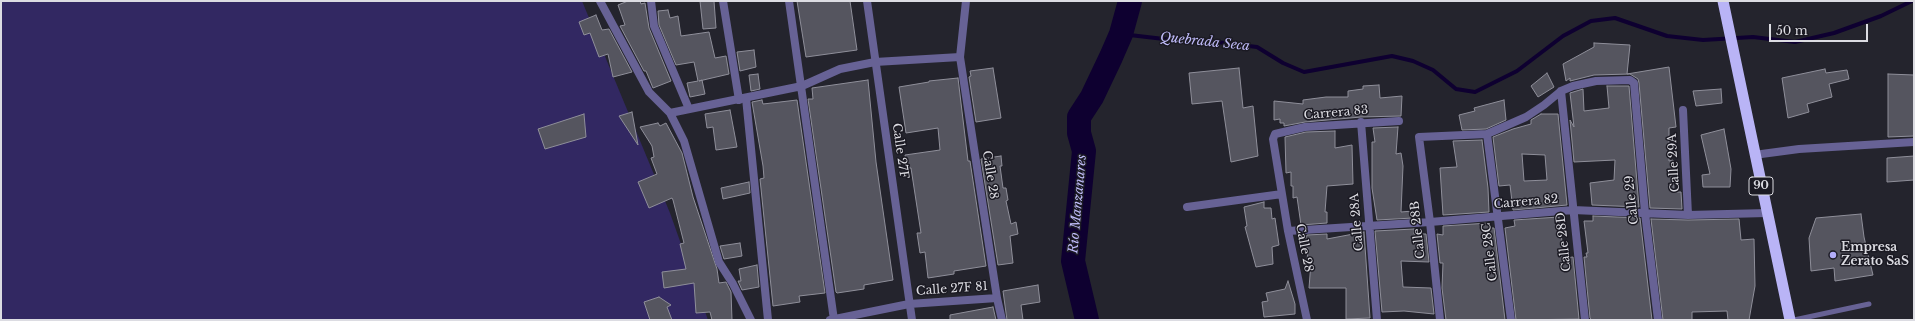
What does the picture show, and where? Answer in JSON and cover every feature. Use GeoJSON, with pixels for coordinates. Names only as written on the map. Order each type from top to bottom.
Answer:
{"type":"FeatureCollection","features":[{"type":"Feature","properties":{"kind":"highway","name":"90"},"geometry":{"type":"LineString","coordinates":[[1724,1],[1754,155],[1790,320]]}},
{"type":"Feature","properties":{"kind":"street"},"geometry":{"type":"LineString","coordinates":[[600,1],[649,92],[670,113],[684,141],[719,262],[733,284],[751,320]]}},
{"type":"Feature","properties":{"kind":"street"},"geometry":{"type":"LineString","coordinates":[[651,1],[654,26],[689,110]]}},
{"type":"Feature","properties":{"kind":"street"},"geometry":{"type":"LineString","coordinates":[[723,1],[742,99],[768,320]]}},
{"type":"Feature","properties":{"kind":"street"},"geometry":{"type":"LineString","coordinates":[[789,1],[802,86],[833,320]]}},
{"type":"Feature","properties":{"kind":"street","name":"Calle 27F"},"geometry":{"type":"LineString","coordinates":[[867,1],[912,320]]}},
{"type":"Feature","properties":{"kind":"street","name":"Calle 28"},"geometry":{"type":"LineString","coordinates":[[966,1],[960,56],[997,298],[1002,320]]}},
{"type":"Feature","properties":{"kind":"street"},"geometry":{"type":"LineString","coordinates":[[670,113],[802,86],[840,69],[875,62],[960,56]]}},
{"type":"Feature","properties":{"kind":"street","name":"Calle 29"},"geometry":{"type":"LineString","coordinates":[[1560,91],[1573,86],[1596,81],[1630,80],[1634,83],[1645,213],[1658,320]]}},
{"type":"Feature","properties":{"kind":"street"},"geometry":{"type":"LineString","coordinates":[[1487,134],[1526,117],[1560,91]]}},
{"type":"Feature","properties":{"kind":"street","name":"Calle 28D"},"geometry":{"type":"LineString","coordinates":[[1560,91],[1584,320]]}},
{"type":"Feature","properties":{"kind":"street","name":"Calle 29A"},"geometry":{"type":"LineString","coordinates":[[1683,110],[1688,215]]}},
{"type":"Feature","properties":{"kind":"street","name":"Carrera 83"},"geometry":{"type":"LineString","coordinates":[[1275,134],[1305,128],[1361,122],[1399,121]]}},
{"type":"Feature","properties":{"kind":"street","name":"Calle 28A"},"geometry":{"type":"LineString","coordinates":[[1361,122],[1377,320]]}},
{"type":"Feature","properties":{"kind":"street","name":"Calle 28"},"geometry":{"type":"LineString","coordinates":[[1275,134],[1274,139],[1288,231],[1307,320]]}},
{"type":"Feature","properties":{"kind":"street","name":"Calle 28B"},"geometry":{"type":"LineString","coordinates":[[1440,320],[1430,222],[1419,138],[1487,134]]}},
{"type":"Feature","properties":{"kind":"street","name":"Calle 28C"},"geometry":{"type":"LineString","coordinates":[[1487,134],[1511,320]]}},
{"type":"Feature","properties":{"kind":"street"},"geometry":{"type":"LineString","coordinates":[[1754,155],[1799,149],[1914,142]]}},
{"type":"Feature","properties":{"kind":"street"},"geometry":{"type":"LineString","coordinates":[[1187,207],[1282,194]]}},
{"type":"Feature","properties":{"kind":"street","name":"Carrera 82"},"geometry":{"type":"LineString","coordinates":[[1288,231],[1430,222],[1573,210],[1688,215],[1767,213]]}},
{"type":"Feature","properties":{"kind":"street","name":"Calle 27F 81"},"geometry":{"type":"LineString","coordinates":[[833,320],[909,304],[997,298]]}},
{"type":"Feature","properties":{"kind":"lane"},"geometry":{"type":"LineString","coordinates":[[1794,320],[1869,304]]}},
{"type":"Feature","properties":{"kind":"shaded area"},"geometry":{"type":"Polygon","coordinates":[[[1,1],[582,1],[670,213],[708,320],[1,320],[1,1]]]}},
{"type":"Feature","properties":{"kind":"building"},"geometry":{"type":"Polygon","coordinates":[[[628,1],[640,1],[641,4],[645,3],[649,28],[671,81],[653,88],[646,71],[644,71],[620,26],[625,25],[618,5],[628,1]]]}},
{"type":"Feature","properties":{"kind":"building"},"geometry":{"type":"Polygon","coordinates":[[[700,1],[714,1],[716,28],[703,29],[700,1]]]}},
{"type":"Feature","properties":{"kind":"building"},"geometry":{"type":"Polygon","coordinates":[[[797,1],[850,1],[857,50],[806,57],[797,1]]]}},
{"type":"Feature","properties":{"kind":"building"},"geometry":{"type":"Polygon","coordinates":[[[668,10],[670,18],[678,16],[681,36],[709,32],[715,58],[726,56],[729,74],[702,80],[705,94],[690,97],[687,83],[698,81],[694,62],[676,65],[659,25],[658,11],[668,10]]]}},
{"type":"Feature","properties":{"kind":"building"},"geometry":{"type":"Polygon","coordinates":[[[596,15],[602,30],[609,29],[632,72],[613,77],[608,54],[599,57],[590,33],[584,35],[579,22],[596,15]]]}},
{"type":"Feature","properties":{"kind":"building"},"geometry":{"type":"Polygon","coordinates":[[[1594,43],[1630,45],[1627,74],[1669,67],[1676,127],[1669,128],[1669,161],[1673,160],[1674,192],[1681,192],[1682,209],[1650,208],[1638,79],[1630,74],[1594,75],[1570,81],[1570,78],[1566,81],[1563,64],[1594,47],[1594,43]]]}},
{"type":"Feature","properties":{"kind":"building"},"geometry":{"type":"Polygon","coordinates":[[[754,50],[756,67],[740,71],[737,52],[754,50]]]}},
{"type":"Feature","properties":{"kind":"building"},"geometry":{"type":"Polygon","coordinates":[[[993,68],[1001,118],[976,122],[969,77],[971,76],[970,71],[993,68]]]}},
{"type":"Feature","properties":{"kind":"building"},"geometry":{"type":"Polygon","coordinates":[[[1239,68],[1243,108],[1253,106],[1258,156],[1231,162],[1222,101],[1192,104],[1189,73],[1239,68]]]}},
{"type":"Feature","properties":{"kind":"building"},"geometry":{"type":"Polygon","coordinates":[[[1825,69],[1826,73],[1847,70],[1849,79],[1829,84],[1832,97],[1807,104],[1809,112],[1788,118],[1782,78],[1825,69]]]}},
{"type":"Feature","properties":{"kind":"building"},"geometry":{"type":"Polygon","coordinates":[[[1547,73],[1554,87],[1538,97],[1531,86],[1547,73]]]}},
{"type":"Feature","properties":{"kind":"building"},"geometry":{"type":"Polygon","coordinates":[[[758,74],[760,89],[751,91],[749,75],[758,74]]]}},
{"type":"Feature","properties":{"kind":"building"},"geometry":{"type":"Polygon","coordinates":[[[1888,74],[1914,75],[1914,136],[1888,137],[1888,74]]]}},
{"type":"Feature","properties":{"kind":"building"},"geometry":{"type":"Polygon","coordinates":[[[958,78],[968,161],[970,161],[986,266],[954,271],[954,274],[928,278],[925,252],[920,253],[917,233],[921,233],[911,168],[907,168],[905,155],[940,150],[938,128],[906,133],[899,87],[929,81],[958,78]]]}},
{"type":"Feature","properties":{"kind":"building"},"geometry":{"type":"Polygon","coordinates":[[[868,80],[876,162],[893,280],[864,285],[864,289],[837,293],[808,99],[813,99],[812,88],[868,80]]]}},
{"type":"Feature","properties":{"kind":"building"},"geometry":{"type":"Polygon","coordinates":[[[1379,85],[1380,98],[1402,96],[1401,116],[1361,117],[1305,122],[1284,126],[1284,123],[1280,123],[1280,119],[1274,120],[1274,101],[1303,104],[1303,100],[1326,97],[1348,97],[1348,91],[1363,89],[1363,86],[1379,85]]]}},
{"type":"Feature","properties":{"kind":"building"},"geometry":{"type":"Polygon","coordinates":[[[1607,86],[1629,86],[1639,207],[1592,205],[1590,183],[1614,180],[1615,160],[1574,162],[1570,120],[1574,127],[1570,93],[1583,89],[1584,111],[1609,108],[1607,86]]]}},
{"type":"Feature","properties":{"kind":"building"},"geometry":{"type":"Polygon","coordinates":[[[1721,89],[1722,103],[1696,106],[1693,91],[1721,89]]]}},
{"type":"Feature","properties":{"kind":"building"},"geometry":{"type":"Polygon","coordinates":[[[762,100],[763,104],[797,100],[825,293],[799,296],[800,302],[773,306],[760,179],[764,178],[763,166],[752,102],[762,100]]]}},
{"type":"Feature","properties":{"kind":"building"},"geometry":{"type":"Polygon","coordinates":[[[1504,100],[1506,120],[1486,129],[1462,130],[1459,115],[1475,111],[1474,108],[1504,100]]]}},
{"type":"Feature","properties":{"kind":"building"},"geometry":{"type":"Polygon","coordinates":[[[730,110],[737,147],[716,150],[713,127],[707,128],[705,114],[730,110]]]}},
{"type":"Feature","properties":{"kind":"building"},"geometry":{"type":"Polygon","coordinates":[[[632,112],[638,145],[619,116],[632,112]]]}},
{"type":"Feature","properties":{"kind":"building"},"geometry":{"type":"Polygon","coordinates":[[[584,114],[586,137],[545,149],[538,129],[584,114]]]}},
{"type":"Feature","properties":{"kind":"building"},"geometry":{"type":"Polygon","coordinates":[[[1541,114],[1558,114],[1567,205],[1513,210],[1510,185],[1499,186],[1493,137],[1531,124],[1531,120],[1541,114]],[[1522,154],[1524,181],[1547,180],[1545,155],[1522,154]]]}},
{"type":"Feature","properties":{"kind":"building"},"geometry":{"type":"Polygon","coordinates":[[[658,123],[660,126],[666,123],[682,153],[693,197],[717,269],[719,283],[726,282],[731,292],[732,320],[712,320],[710,312],[696,313],[694,283],[664,288],[662,272],[686,269],[680,244],[684,243],[672,198],[649,208],[638,182],[657,174],[651,158],[654,157],[652,146],[640,127],[658,123]]]}},
{"type":"Feature","properties":{"kind":"building"},"geometry":{"type":"Polygon","coordinates":[[[1398,127],[1396,154],[1401,153],[1403,166],[1401,212],[1413,211],[1413,218],[1377,220],[1372,188],[1372,142],[1375,142],[1373,128],[1398,127]]]}},
{"type":"Feature","properties":{"kind":"building"},"geometry":{"type":"Polygon","coordinates":[[[1724,129],[1731,169],[1730,187],[1703,187],[1702,175],[1710,174],[1701,135],[1724,129]]]}},
{"type":"Feature","properties":{"kind":"building"},"geometry":{"type":"Polygon","coordinates":[[[1335,131],[1335,148],[1352,145],[1353,184],[1327,186],[1325,212],[1327,212],[1327,223],[1301,225],[1297,197],[1293,198],[1291,172],[1286,173],[1285,137],[1306,132],[1335,131]]]}},
{"type":"Feature","properties":{"kind":"building"},"geometry":{"type":"Polygon","coordinates":[[[1482,140],[1488,188],[1489,212],[1443,215],[1440,168],[1457,167],[1453,141],[1482,140]]]}},
{"type":"Feature","properties":{"kind":"building"},"geometry":{"type":"Polygon","coordinates":[[[1001,156],[1002,166],[1000,166],[1003,188],[1006,188],[1008,200],[1006,201],[1011,224],[1016,222],[1018,234],[1010,236],[1013,263],[998,265],[981,159],[1001,156]]]}},
{"type":"Feature","properties":{"kind":"building"},"geometry":{"type":"Polygon","coordinates":[[[1914,156],[1914,180],[1887,182],[1887,158],[1914,156]]]}},
{"type":"Feature","properties":{"kind":"building"},"geometry":{"type":"Polygon","coordinates":[[[749,182],[750,193],[723,199],[721,188],[749,182]]]}},
{"type":"Feature","properties":{"kind":"building"},"geometry":{"type":"Polygon","coordinates":[[[1264,202],[1264,208],[1271,208],[1272,219],[1275,218],[1279,245],[1272,247],[1273,264],[1256,267],[1245,227],[1247,226],[1244,207],[1264,202]]]}},
{"type":"Feature","properties":{"kind":"building"},"geometry":{"type":"Polygon","coordinates":[[[1861,214],[1864,237],[1873,275],[1835,281],[1834,268],[1811,271],[1809,238],[1816,218],[1861,214]]]}},
{"type":"Feature","properties":{"kind":"building"},"geometry":{"type":"Polygon","coordinates":[[[1593,216],[1640,218],[1652,320],[1592,320],[1590,318],[1584,257],[1587,257],[1586,253],[1588,253],[1584,221],[1593,221],[1593,216]]]}},
{"type":"Feature","properties":{"kind":"building"},"geometry":{"type":"Polygon","coordinates":[[[1559,217],[1564,258],[1573,257],[1579,319],[1516,320],[1505,228],[1515,226],[1514,220],[1559,217]]]}},
{"type":"Feature","properties":{"kind":"building"},"geometry":{"type":"Polygon","coordinates":[[[1651,219],[1739,219],[1741,240],[1754,239],[1755,286],[1749,320],[1728,320],[1727,311],[1692,312],[1692,320],[1663,320],[1651,219]]]}},
{"type":"Feature","properties":{"kind":"building"},"geometry":{"type":"Polygon","coordinates":[[[1489,223],[1489,228],[1494,228],[1505,320],[1446,320],[1442,288],[1443,263],[1440,263],[1437,234],[1443,235],[1443,226],[1489,223]]]}},
{"type":"Feature","properties":{"kind":"building"},"geometry":{"type":"Polygon","coordinates":[[[1414,229],[1414,234],[1426,234],[1429,262],[1401,261],[1403,287],[1431,288],[1434,314],[1404,311],[1382,312],[1375,231],[1414,229]]]}},
{"type":"Feature","properties":{"kind":"building"},"geometry":{"type":"Polygon","coordinates":[[[1364,232],[1370,318],[1346,319],[1346,288],[1309,288],[1311,262],[1307,262],[1308,248],[1302,248],[1307,235],[1327,234],[1327,239],[1364,232]]]}},
{"type":"Feature","properties":{"kind":"building"},"geometry":{"type":"Polygon","coordinates":[[[740,243],[742,256],[724,259],[720,246],[740,243]]]}},
{"type":"Feature","properties":{"kind":"building"},"geometry":{"type":"Polygon","coordinates":[[[757,265],[759,287],[742,290],[738,281],[741,281],[739,269],[757,265]]]}},
{"type":"Feature","properties":{"kind":"building"},"geometry":{"type":"Polygon","coordinates":[[[1288,281],[1295,304],[1295,314],[1264,317],[1262,302],[1268,301],[1266,293],[1285,289],[1288,281]]]}},
{"type":"Feature","properties":{"kind":"building"},"geometry":{"type":"Polygon","coordinates":[[[1038,285],[1040,302],[1021,305],[1023,320],[1007,320],[1003,291],[1038,285]]]}},
{"type":"Feature","properties":{"kind":"building"},"geometry":{"type":"Polygon","coordinates":[[[659,297],[671,305],[667,307],[672,320],[650,320],[644,302],[659,297]]]}},
{"type":"Feature","properties":{"kind":"building"},"geometry":{"type":"Polygon","coordinates":[[[993,307],[996,320],[950,320],[950,315],[993,307]]]}},
{"type":"Feature","properties":{"kind":"waterway","name":"Río Manzanares"},"geometry":{"type":"LineString","coordinates":[[1087,320],[1073,261],[1084,151],[1079,133],[1079,117],[1092,97],[1111,57],[1121,34],[1130,1]]}},
{"type":"Feature","properties":{"kind":"waterway","name":"Quebrada Seca"},"geometry":{"type":"LineString","coordinates":[[1121,34],[1164,39],[1208,41],[1257,47],[1283,63],[1304,72],[1392,56],[1413,61],[1433,70],[1456,89],[1475,92],[1517,71],[1563,36],[1591,21],[1615,18],[1667,36],[1703,40],[1753,37],[1795,42],[1834,33],[1881,16],[1912,1]]}},
{"type":"Feature","properties":{"kind":"place","name":"Empresa Zerato SaS"},"geometry":{"type":"Point","coordinates":[1833,255]}}]}
